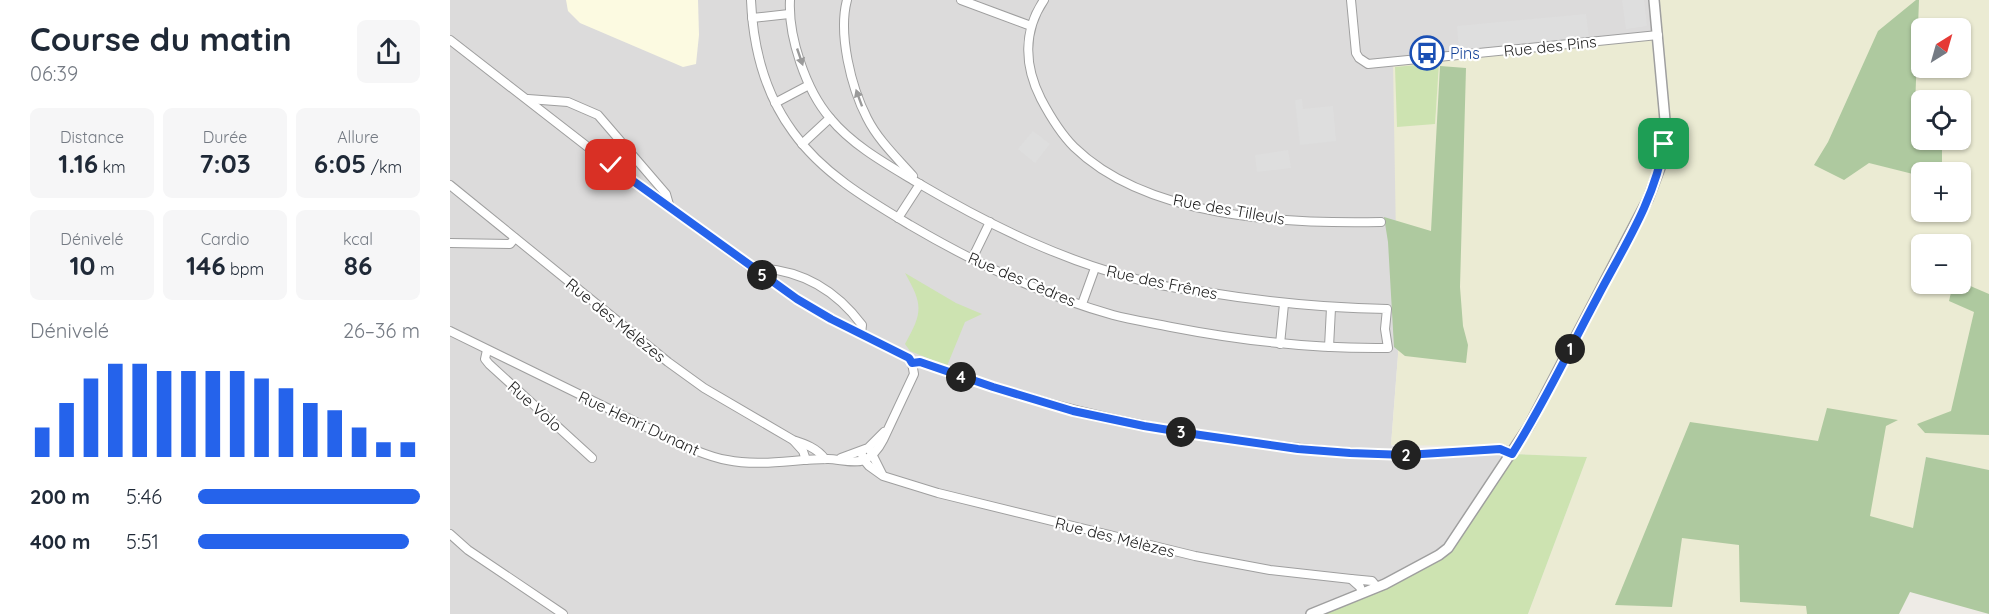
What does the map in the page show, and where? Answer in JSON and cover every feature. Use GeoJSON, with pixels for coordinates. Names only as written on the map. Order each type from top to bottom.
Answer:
{"type":"FeatureCollection","features":[{"type":"Feature","properties":{"kind":"street","name":"Rue des Cèdres"},"geometry":{"type":"LineString","coordinates":[[751,0],[752,18],[763,74],[775,103],[802,144],[856,192],[972,259],[1027,283],[1114,315],[1214,335],[1280,344],[1388,348],[1385,329],[1387,309]]}},
{"type":"Feature","properties":{"kind":"street","name":"Rue des Frênes"},"geometry":{"type":"LineString","coordinates":[[790,0],[789,14],[794,41],[810,85],[830,118],[876,157],[990,222],[1042,248],[1095,268],[1153,284],[1284,304],[1387,309]]}},
{"type":"Feature","properties":{"kind":"street","name":"Rue des Frênes"},"geometry":{"type":"LineString","coordinates":[[847,0],[844,30],[847,56],[854,86],[867,119],[888,148],[920,184]]}},
{"type":"Feature","properties":{"kind":"street"},"geometry":{"type":"LineString","coordinates":[[961,0],[1031,26]]}},
{"type":"Feature","properties":{"kind":"street","name":"Rue des Tilleuls"},"geometry":{"type":"LineString","coordinates":[[1044,0],[1031,26],[1028,41],[1030,72],[1034,86],[1054,123],[1074,146],[1095,164],[1120,180],[1146,191],[1177,201],[1236,214],[1307,222],[1381,222]]}},
{"type":"Feature","properties":{"kind":"street","name":"Rue des Pins"},"geometry":{"type":"LineString","coordinates":[[1351,0],[1356,53],[1368,64],[1658,35]]}},
{"type":"Feature","properties":{"kind":"street"},"geometry":{"type":"LineString","coordinates":[[1311,614],[1377,587],[1448,548],[1512,454],[1548,392],[1656,182],[1664,144],[1665,120],[1654,0]]}},
{"type":"Feature","properties":{"kind":"street"},"geometry":{"type":"LineString","coordinates":[[752,18],[789,14]]}},
{"type":"Feature","properties":{"kind":"street"},"geometry":{"type":"LineString","coordinates":[[450,40],[755,270],[797,299],[909,358],[914,374],[878,449],[866,454]]}},
{"type":"Feature","properties":{"kind":"street"},"geometry":{"type":"LineString","coordinates":[[775,103],[810,85]]}},
{"type":"Feature","properties":{"kind":"street"},"geometry":{"type":"LineString","coordinates":[[527,99],[568,102],[598,115],[666,194],[670,208]]}},
{"type":"Feature","properties":{"kind":"street"},"geometry":{"type":"LineString","coordinates":[[802,144],[830,118]]}},
{"type":"Feature","properties":{"kind":"street"},"geometry":{"type":"LineString","coordinates":[[876,157],[881,156],[888,148]]}},
{"type":"Feature","properties":{"kind":"street"},"geometry":{"type":"LineString","coordinates":[[898,218],[920,184]]}},
{"type":"Feature","properties":{"kind":"street","name":"Rue des Mélèzes"},"geometry":{"type":"LineString","coordinates":[[450,185],[668,362],[704,388],[793,440],[820,453],[825,459]]}},
{"type":"Feature","properties":{"kind":"street"},"geometry":{"type":"LineString","coordinates":[[972,259],[990,222]]}},
{"type":"Feature","properties":{"kind":"street"},"geometry":{"type":"LineString","coordinates":[[450,243],[510,244],[515,238]]}},
{"type":"Feature","properties":{"kind":"street"},"geometry":{"type":"LineString","coordinates":[[755,270],[758,268],[786,271],[809,279],[827,290],[854,315],[862,326],[861,334]]}},
{"type":"Feature","properties":{"kind":"street"},"geometry":{"type":"LineString","coordinates":[[1082,304],[1095,268]]}},
{"type":"Feature","properties":{"kind":"street"},"geometry":{"type":"LineString","coordinates":[[1280,344],[1284,304]]}},
{"type":"Feature","properties":{"kind":"street"},"geometry":{"type":"LineString","coordinates":[[1329,347],[1331,308]]}},
{"type":"Feature","properties":{"kind":"street","name":"Rue Henri Dunant"},"geometry":{"type":"LineString","coordinates":[[450,331],[707,455],[741,463],[825,459],[854,461],[866,454]]}},
{"type":"Feature","properties":{"kind":"street","name":"Rue Volo"},"geometry":{"type":"LineString","coordinates":[[487,350],[485,359],[489,364],[592,458]]}},
{"type":"Feature","properties":{"kind":"street"},"geometry":{"type":"LineString","coordinates":[[912,363],[920,362],[1073,411],[1200,435],[1298,449],[1350,453],[1406,455],[1500,449],[1512,454]]}},
{"type":"Feature","properties":{"kind":"street"},"geometry":{"type":"LineString","coordinates":[[788,462],[794,453],[793,440]]}},
{"type":"Feature","properties":{"kind":"street","name":"Rue des Mélèzes"},"geometry":{"type":"LineString","coordinates":[[793,440],[803,452],[806,460]]}},
{"type":"Feature","properties":{"kind":"street","name":"Rue des Mélèzes"},"geometry":{"type":"LineString","coordinates":[[866,454],[883,476],[938,494],[1194,556],[1270,570],[1366,580],[1377,587]]}},
{"type":"Feature","properties":{"kind":"street"},"geometry":{"type":"LineString","coordinates":[[450,534],[468,550],[563,614]]}},
{"type":"Feature","properties":{"kind":"street"},"geometry":{"type":"LineString","coordinates":[[1352,579],[1360,586],[1362,593]]}},
{"type":"Feature","properties":{"kind":"shaded area"},"geometry":{"type":"Polygon","coordinates":[[[450,0],[1654,0],[1658,35],[1397,216],[1398,355],[1391,445],[1406,455],[1495,449],[1512,454],[1439,555],[1311,614],[450,614],[450,0]]]}},
{"type":"Feature","properties":{"kind":"shaded area"},"geometry":{"type":"Polygon","coordinates":[[[566,0],[698,0],[699,35],[696,64],[683,67],[580,23],[568,11],[566,0]]]}},
{"type":"Feature","properties":{"kind":"shaded area"},"geometry":{"type":"Polygon","coordinates":[[[1622,0],[1644,0],[1647,26],[1626,29],[1622,0]]]}},
{"type":"Feature","properties":{"kind":"shaded area"},"geometry":{"type":"Polygon","coordinates":[[[1586,14],[1589,38],[1459,50],[1457,26],[1586,14]]]}},
{"type":"Feature","properties":{"kind":"shaded area"},"geometry":{"type":"Polygon","coordinates":[[[1302,99],[1303,109],[1333,106],[1336,141],[1300,145],[1295,100],[1302,99]]]}},
{"type":"Feature","properties":{"kind":"shaded area"},"geometry":{"type":"Polygon","coordinates":[[[1033,131],[1050,144],[1035,163],[1018,149],[1033,131]]]}},
{"type":"Feature","properties":{"kind":"shaded area"},"geometry":{"type":"Polygon","coordinates":[[[1288,150],[1291,168],[1257,172],[1255,155],[1288,150]]]}},
{"type":"Feature","properties":{"kind":"green space"},"geometry":{"type":"Polygon","coordinates":[[[1654,0],[1989,0],[1989,470],[1926,457],[1913,528],[1807,606],[1807,614],[1528,614],[1587,457],[1512,454],[1467,446],[1391,445],[1398,355],[1393,62],[1658,35],[1654,0]]]}},
{"type":"Feature","properties":{"kind":"green space"},"geometry":{"type":"Polygon","coordinates":[[[1916,0],[1919,0],[1918,18],[1911,18],[1911,78],[1916,78],[1916,90],[1911,90],[1911,150],[1942,150],[1942,162],[1911,162],[1911,174],[1869,163],[1844,180],[1814,165],[1828,142],[1878,31],[1916,0]]]}},
{"type":"Feature","properties":{"kind":"green space"},"geometry":{"type":"Polygon","coordinates":[[[1439,63],[1435,124],[1397,127],[1395,67],[1439,63]]]}},
{"type":"Feature","properties":{"kind":"green space"},"geometry":{"type":"Polygon","coordinates":[[[1440,66],[1466,68],[1460,287],[1463,326],[1468,345],[1466,363],[1405,356],[1394,347],[1388,242],[1384,217],[1431,231],[1440,66]]]}},
{"type":"Feature","properties":{"kind":"green space"},"geometry":{"type":"Polygon","coordinates":[[[905,273],[956,303],[982,314],[965,322],[947,366],[910,351],[905,344],[918,316],[918,301],[905,273]]]}},
{"type":"Feature","properties":{"kind":"green space"},"geometry":{"type":"Polygon","coordinates":[[[1971,286],[1989,294],[1989,435],[1925,433],[1917,424],[1951,411],[1974,312],[1949,301],[1951,294],[1971,294],[1971,286]]]}},
{"type":"Feature","properties":{"kind":"green space"},"geometry":{"type":"Polygon","coordinates":[[[1827,408],[1898,420],[1886,426],[1870,516],[1913,528],[1926,457],[1989,470],[1989,614],[1910,592],[1899,614],[1807,614],[1806,606],[1740,602],[1739,545],[1682,538],[1672,607],[1615,605],[1690,422],[1818,441],[1827,408]]]}},
{"type":"Feature","properties":{"kind":"green space"},"geometry":{"type":"Polygon","coordinates":[[[1512,454],[1587,457],[1528,614],[1311,614],[1439,555],[1512,454]]]}},
{"type":"Feature","properties":{"kind":"place","name":"Pins"},"geometry":{"type":"Point","coordinates":[1427,53]}},
{"type":"Feature","properties":{"kind":"route"},"geometry":{"type":"LineString","coordinates":[[611,165],[797,299],[831,319],[909,358],[912,363],[920,362],[1073,411],[1200,435],[1298,449],[1350,453],[1406,455],[1500,449],[1512,454],[1548,392],[1648,200],[1661,165],[1664,144]]}}]}
